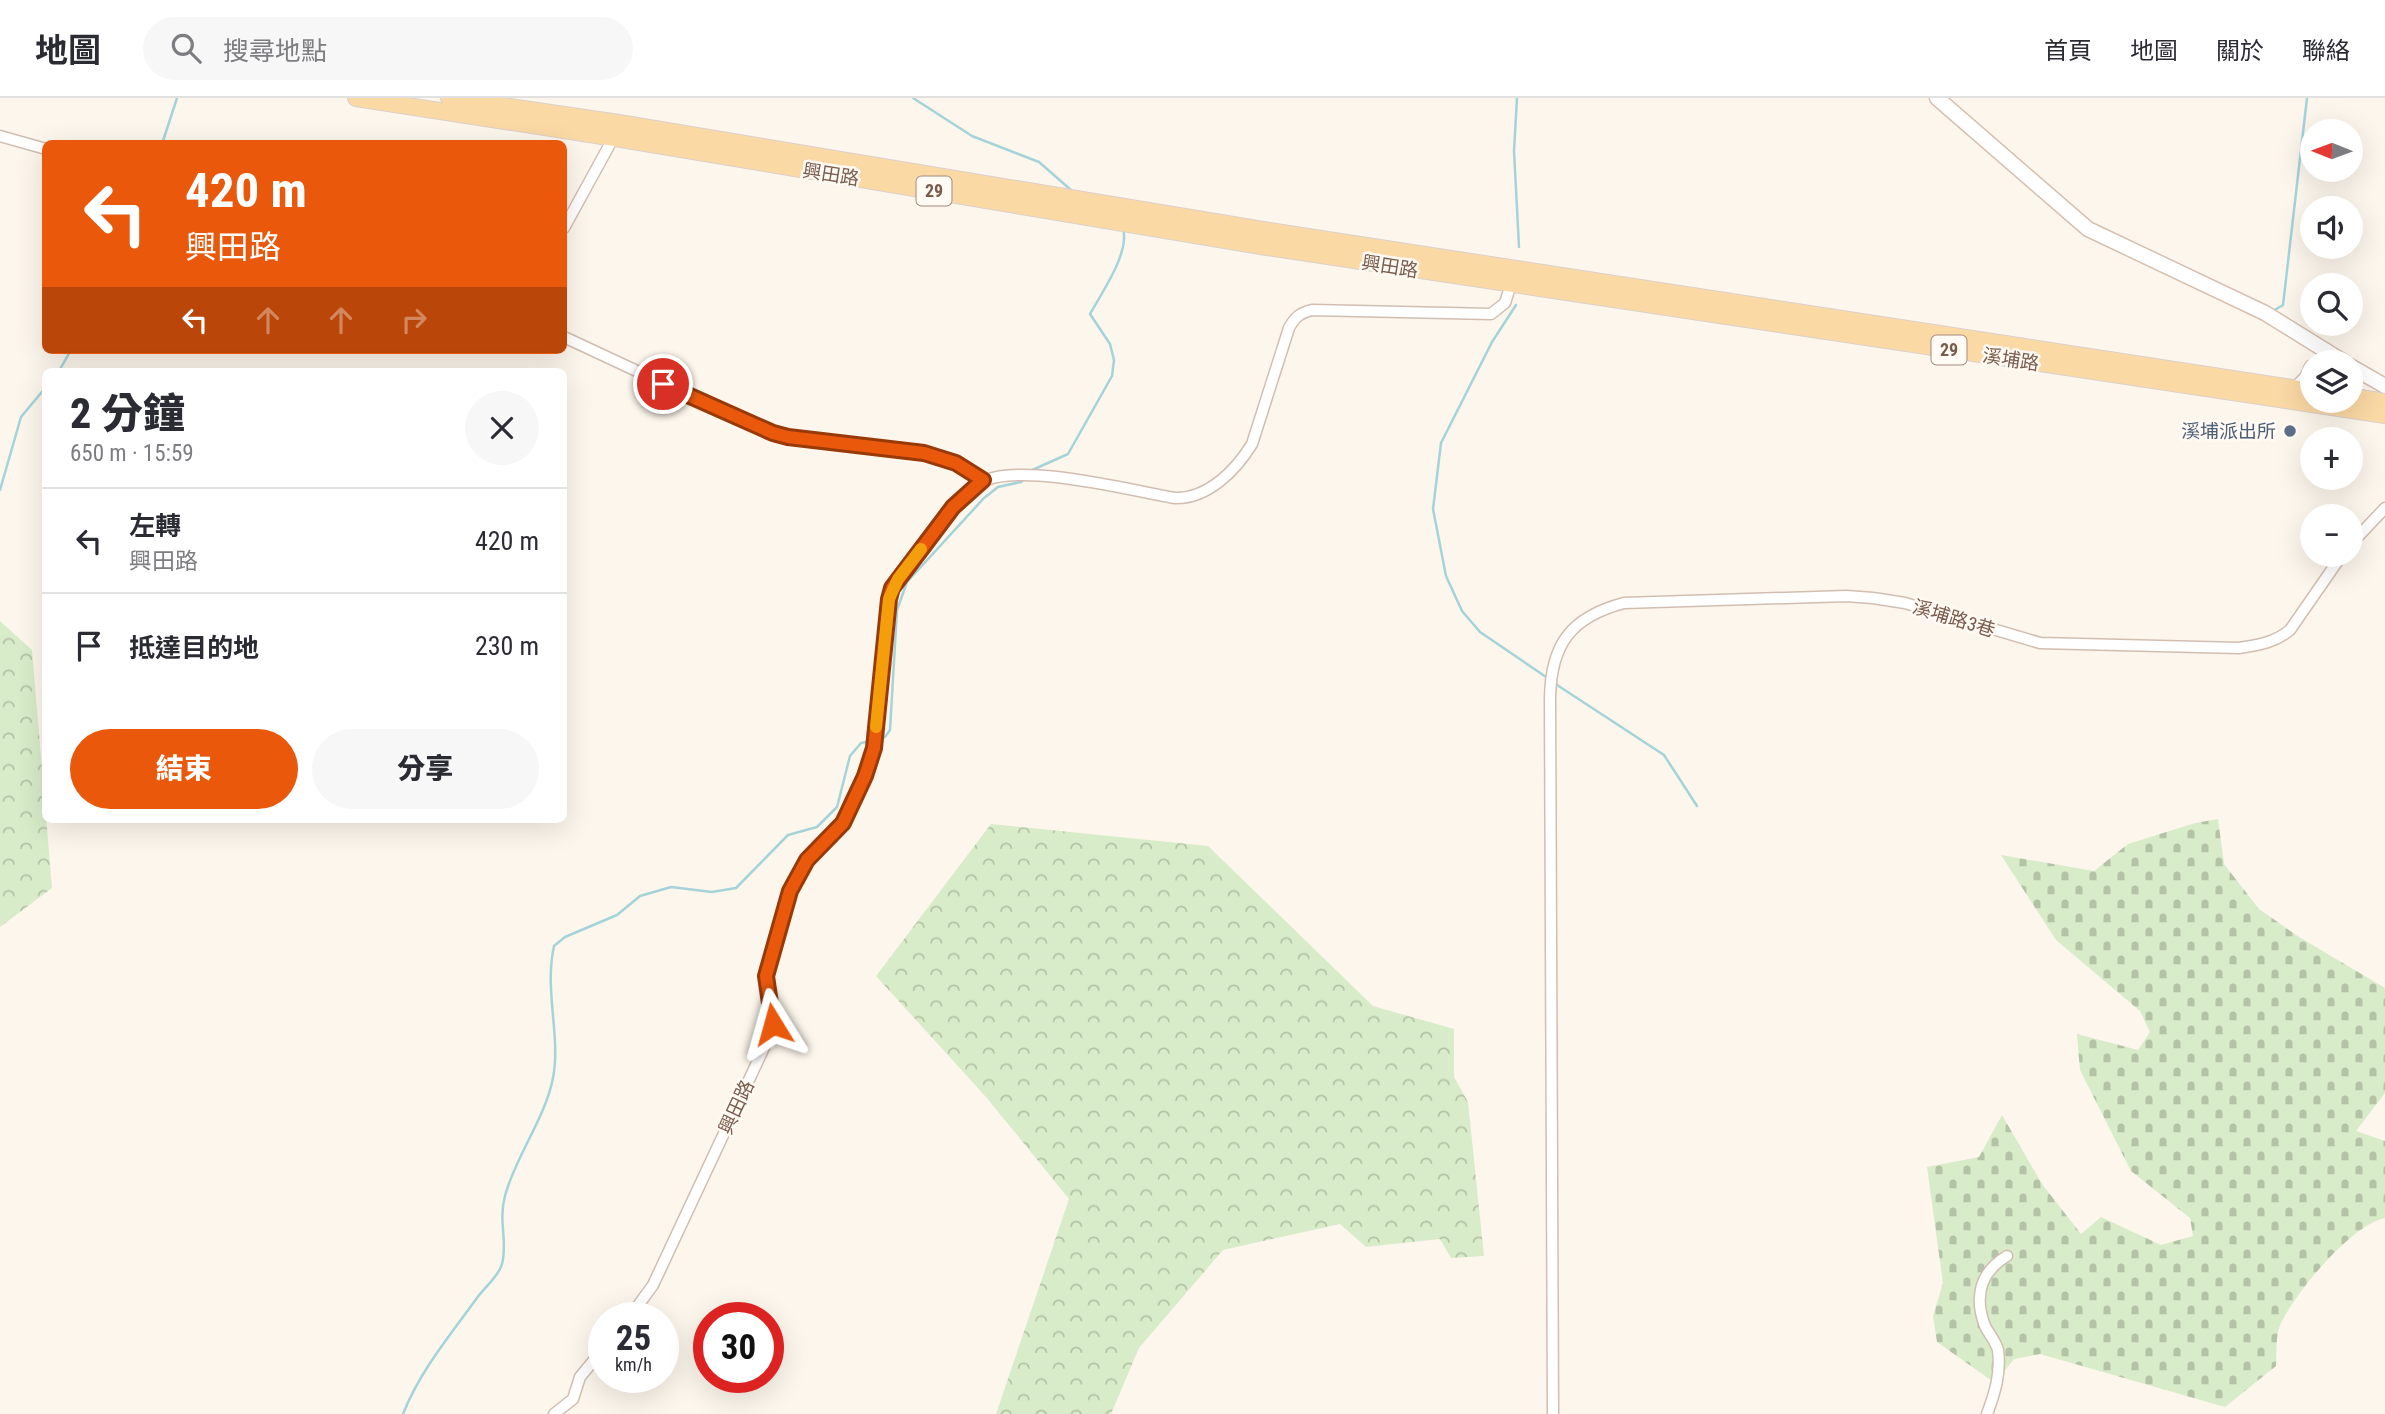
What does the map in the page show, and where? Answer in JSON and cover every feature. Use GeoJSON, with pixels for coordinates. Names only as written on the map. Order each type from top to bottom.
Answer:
{"type":"FeatureCollection","features":[{"type":"Feature","properties":{"kind":"main road","name":"興田路"},"geometry":{"type":"LineString","coordinates":[[356,98],[617,131]]}},
{"type":"Feature","properties":{"kind":"main road","name":"興田路"},"geometry":{"type":"LineString","coordinates":[[449,98],[617,131],[1253,244],[1513,276]]}},
{"type":"Feature","properties":{"kind":"main road","name":"溪埔路"},"geometry":{"type":"LineString","coordinates":[[1513,276],[2300,389]]}},
{"type":"Feature","properties":{"kind":"main road","name":"溪埔路"},"geometry":{"type":"LineString","coordinates":[[1513,276],[2385,415]]}},
{"type":"Feature","properties":{"kind":"main road"},"geometry":{"type":"LineString","coordinates":[[2363,398],[2385,402]]}},
{"type":"Feature","properties":{"kind":"street"},"geometry":{"type":"LineString","coordinates":[[1937,98],[2088,229],[2265,313],[2324,350]]}},
{"type":"Feature","properties":{"kind":"street"},"geometry":{"type":"LineString","coordinates":[[567,223],[617,131]]}},
{"type":"Feature","properties":{"kind":"street"},"geometry":{"type":"LineString","coordinates":[[0,136],[42,148]]}},
{"type":"Feature","properties":{"kind":"street"},"geometry":{"type":"LineString","coordinates":[[567,338],[759,428],[788,437],[924,453],[956,463],[983,480],[1026,474],[1187,498],[1220,481],[1252,444],[1289,328],[1303,312],[1491,314],[1505,303],[1513,276]]}},
{"type":"Feature","properties":{"kind":"street"},"geometry":{"type":"LineString","coordinates":[[2309,341],[2310,350]]}},
{"type":"Feature","properties":{"kind":"street"},"geometry":{"type":"LineString","coordinates":[[2363,373],[2385,386]]}},
{"type":"Feature","properties":{"kind":"street","name":"興田路"},"geometry":{"type":"LineString","coordinates":[[641,1302],[653,1285],[769,1037],[773,1024],[766,976],[790,891],[807,860],[843,823],[865,776],[874,748],[892,588],[953,507],[983,480]]}},
{"type":"Feature","properties":{"kind":"street"},"geometry":{"type":"LineString","coordinates":[[2363,531],[2385,508]]}},
{"type":"Feature","properties":{"kind":"street","name":"溪埔路3巷"},"geometry":{"type":"LineString","coordinates":[[1553,1414],[1550,686],[1556,651],[1566,635],[1582,620],[1601,609],[1636,603],[1860,597],[1905,603],[2040,643],[2239,648],[2265,645],[2282,637],[2290,630],[2334,567]]}},
{"type":"Feature","properties":{"kind":"street"},"geometry":{"type":"LineString","coordinates":[[1987,1414],[1998,1387],[1998,1348],[1985,1325],[1980,1300],[1982,1281],[1993,1264],[2007,1256]]}},
{"type":"Feature","properties":{"kind":"street"},"geometry":{"type":"LineString","coordinates":[[554,1414],[573,1399],[580,1377],[588,1367]]}},
{"type":"Feature","properties":{"kind":"green space"},"geometry":{"type":"Polygon","coordinates":[[[0,621],[32,650],[42,769],[42,823],[47,823],[52,888],[0,927],[0,621]]]}},
{"type":"Feature","properties":{"kind":"green space"},"geometry":{"type":"Polygon","coordinates":[[[2218,819],[2224,864],[2259,909],[2299,937],[2385,988],[2385,1093],[2356,1131],[2385,1141],[2385,1218],[2371,1223],[2341,1246],[2312,1278],[2281,1323],[2277,1339],[2276,1366],[2225,1407],[2040,1354],[2014,1359],[1995,1383],[1937,1342],[1933,1316],[1943,1283],[1927,1167],[1979,1157],[2002,1115],[2042,1184],[2081,1234],[2101,1217],[2161,1245],[2193,1236],[2190,1218],[2131,1171],[2080,1070],[2077,1034],[2138,1050],[2150,1032],[2140,1011],[2056,940],[2001,855],[2094,871],[2128,844],[2195,823],[2218,819]]]}},
{"type":"Feature","properties":{"kind":"green space"},"geometry":{"type":"Polygon","coordinates":[[[991,824],[1208,846],[1373,1006],[1454,1029],[1454,1077],[1468,1102],[1484,1256],[1451,1258],[1440,1239],[1366,1247],[1340,1224],[1223,1250],[1139,1348],[1111,1414],[996,1414],[1069,1199],[986,1097],[876,976],[991,824]]]}},
{"type":"Feature","properties":{"kind":"waterway"},"geometry":{"type":"LineString","coordinates":[[163,140],[177,98]]}},
{"type":"Feature","properties":{"kind":"waterway"},"geometry":{"type":"LineString","coordinates":[[913,98],[972,136],[1039,162],[1071,190]]}},
{"type":"Feature","properties":{"kind":"waterway"},"geometry":{"type":"LineString","coordinates":[[1517,98],[1514,151],[1519,247]]}},
{"type":"Feature","properties":{"kind":"waterway"},"geometry":{"type":"LineString","coordinates":[[2273,311],[2283,305],[2307,98]]}},
{"type":"Feature","properties":{"kind":"waterway"},"geometry":{"type":"LineString","coordinates":[[1030,471],[1068,454],[1112,376],[1114,360],[1110,344],[1090,314],[1119,260],[1124,238],[1123,228]]}},
{"type":"Feature","properties":{"kind":"waterway"},"geometry":{"type":"LineString","coordinates":[[1516,305],[1492,342],[1441,443],[1433,509],[1446,576],[1462,611],[1480,632],[1549,679]]}},
{"type":"Feature","properties":{"kind":"waterway"},"geometry":{"type":"LineString","coordinates":[[61,368],[69,354]]}},
{"type":"Feature","properties":{"kind":"waterway"},"geometry":{"type":"LineString","coordinates":[[0,490],[21,417],[42,392]]}},
{"type":"Feature","properties":{"kind":"waterway"},"geometry":{"type":"LineString","coordinates":[[881,738],[890,730],[897,610],[907,582],[984,498],[998,487],[1024,479]]}},
{"type":"Feature","properties":{"kind":"waterway"},"geometry":{"type":"LineString","coordinates":[[1554,683],[1664,755],[1697,806]]}},
{"type":"Feature","properties":{"kind":"waterway"},"geometry":{"type":"LineString","coordinates":[[403,1414],[436,1354],[502,1264],[502,1214],[505,1196],[544,1108],[553,1078],[555,1046],[551,963],[554,946],[565,937],[617,915],[640,896],[671,887],[712,892],[736,888],[788,835],[817,827],[837,807],[850,756],[861,743],[871,741]]}},
{"type":"Feature","properties":{"kind":"slow traffic"},"geometry":{"type":"LineString","coordinates":[[876,727],[889,599],[892,588],[921,549]]}},
{"type":"Feature","properties":{"kind":"place","name":"溪埔派出所"},"geometry":{"type":"Point","coordinates":[2290,431]}},
{"type":"Feature","properties":{"kind":"route"},"geometry":{"type":"LineString","coordinates":[[663,384],[773,433],[924,453],[956,463],[983,480],[953,507],[892,588],[874,748],[865,776],[843,823],[807,860],[790,891],[766,976],[773,1024]]}}]}
